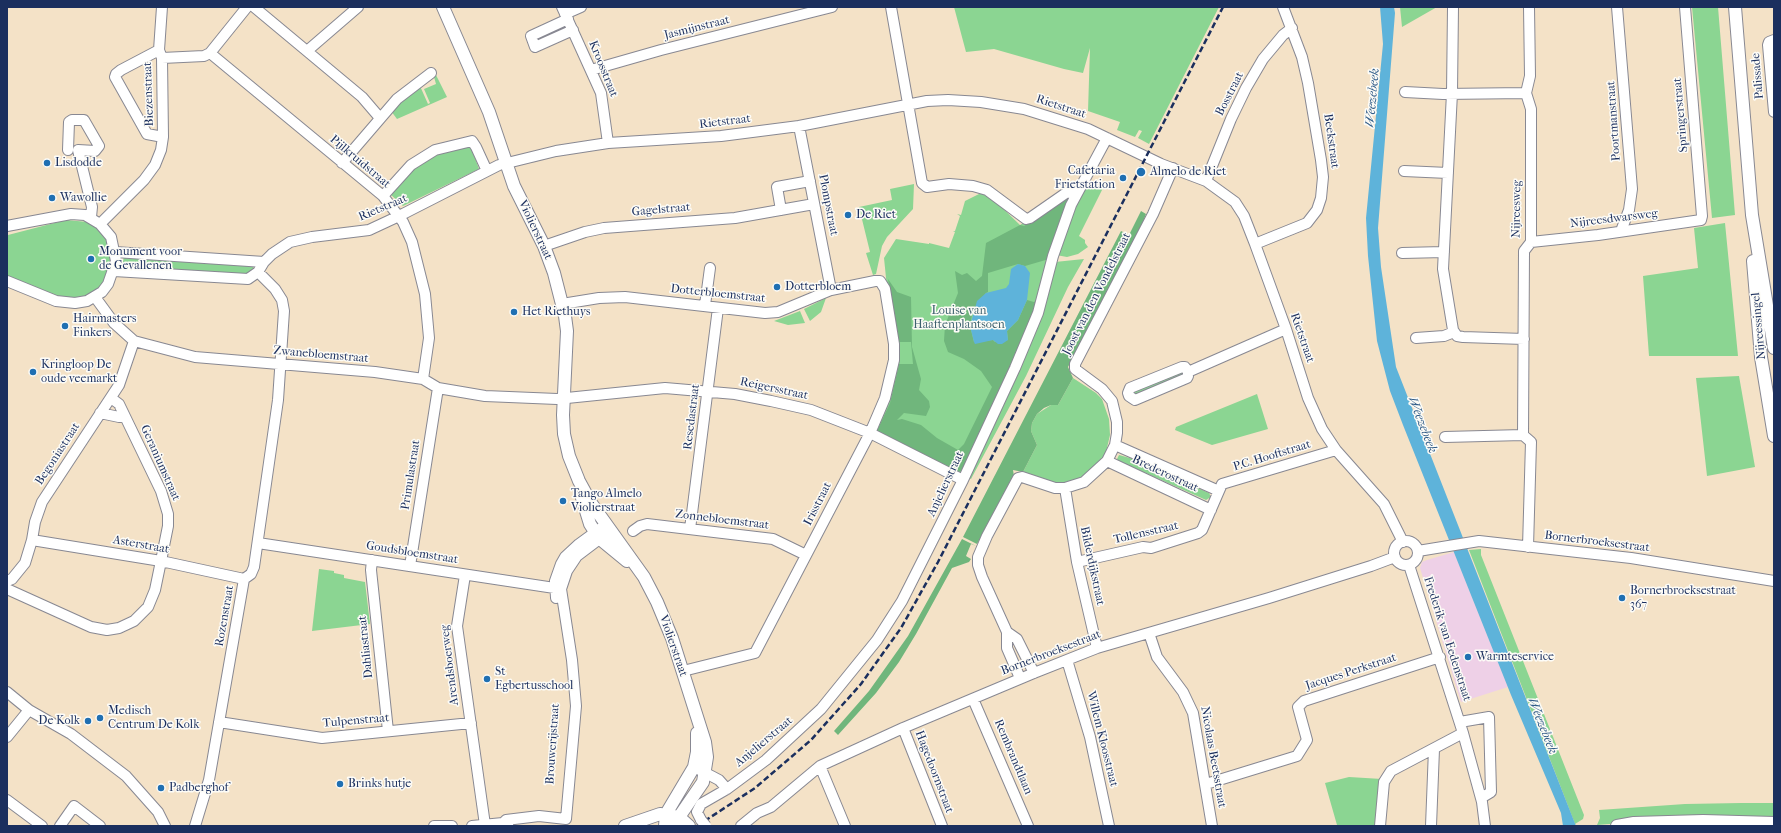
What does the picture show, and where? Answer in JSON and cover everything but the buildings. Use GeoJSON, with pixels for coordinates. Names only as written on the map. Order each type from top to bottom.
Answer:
{"type":"FeatureCollection","features":[{"type":"Feature","properties":{"kind":"main road","name":"Violierstraat"},"geometry":{"type":"LineString","coordinates":[[443,7],[489,112],[514,186],[544,246],[554,273],[567,331],[564,434],[578,487],[597,535],[644,577]]}},
{"type":"Feature","properties":{"kind":"main road","name":"Nijreessingel"},"geometry":{"type":"LineString","coordinates":[[1735,7],[1752,215],[1753,258],[1761,358],[1774,436]]}},
{"type":"Feature","properties":{"kind":"main road","name":"Nijreessingel"},"geometry":{"type":"LineString","coordinates":[[1752,215],[1774,348]]}},
{"type":"Feature","properties":{"kind":"main road","name":"Violierstraat"},"geometry":{"type":"LineString","coordinates":[[572,464],[588,497],[608,528],[644,577],[657,602],[683,671],[696,718],[705,742],[707,757],[706,773],[703,782],[670,826]]}},
{"type":"Feature","properties":{"kind":"main road","name":"Violierstraat"},"geometry":{"type":"LineString","coordinates":[[666,820],[694,767],[698,740],[696,718]]}},
{"type":"Feature","properties":{"kind":"main road"},"geometry":{"type":"LineString","coordinates":[[625,826],[655,814],[666,820],[678,817],[689,826]]}},
{"type":"Feature","properties":{"kind":"main road"},"geometry":{"type":"LineString","coordinates":[[1617,826],[1634,823],[1703,821],[1774,823]]}},
{"type":"Feature","properties":{"kind":"street","name":"Biezenstraat"},"geometry":{"type":"LineString","coordinates":[[100,224],[144,180],[155,165],[161,150],[163,137],[160,54],[162,7]]}},
{"type":"Feature","properties":{"kind":"street"},"geometry":{"type":"LineString","coordinates":[[160,54],[204,56],[210,53],[247,7]]}},
{"type":"Feature","properties":{"kind":"street"},"geometry":{"type":"LineString","coordinates":[[254,7],[362,97],[380,118]]}},
{"type":"Feature","properties":{"kind":"street"},"geometry":{"type":"LineString","coordinates":[[307,51],[358,7]]}},
{"type":"Feature","properties":{"kind":"street"},"geometry":{"type":"LineString","coordinates":[[572,30],[535,47],[530,36],[565,13],[581,7]]}},
{"type":"Feature","properties":{"kind":"street","name":"Jasmijnstraat"},"geometry":{"type":"LineString","coordinates":[[591,70],[661,50],[832,7]]}},
{"type":"Feature","properties":{"kind":"street"},"geometry":{"type":"LineString","coordinates":[[891,7],[922,183],[927,187],[949,184],[973,186],[987,190],[1026,219],[1030,218],[1066,193],[1078,191]]}},
{"type":"Feature","properties":{"kind":"street","name":"Beekstraat"},"geometry":{"type":"LineString","coordinates":[[1255,244],[1307,222],[1317,210],[1321,198],[1323,177],[1316,121],[1302,57],[1283,7]]}},
{"type":"Feature","properties":{"kind":"street"},"geometry":{"type":"LineString","coordinates":[[1453,7],[1452,93],[1443,272],[1454,332],[1457,336],[1463,337],[1524,339]]}},
{"type":"Feature","properties":{"kind":"street","name":"Nijreesweg"},"geometry":{"type":"LineString","coordinates":[[1528,547],[1531,442],[1523,435],[1524,251],[1530,242],[1531,109],[1526,93],[1530,76],[1529,7]]}},
{"type":"Feature","properties":{"kind":"street","name":"Poortmanstraat"},"geometry":{"type":"LineString","coordinates":[[1617,7],[1632,189],[1630,210],[1621,231]]}},
{"type":"Feature","properties":{"kind":"street","name":"Springerstraat"},"geometry":{"type":"LineString","coordinates":[[1685,7],[1702,216],[1701,220]]}},
{"type":"Feature","properties":{"kind":"street","name":"Kroosstraat"},"geometry":{"type":"LineString","coordinates":[[565,13],[603,100],[608,143]]}},
{"type":"Feature","properties":{"kind":"street","name":"Bosstraat"},"geometry":{"type":"LineString","coordinates":[[1206,181],[1231,119],[1259,65],[1283,35],[1292,28]]}},
{"type":"Feature","properties":{"kind":"street","name":"Palissade"},"geometry":{"type":"LineString","coordinates":[[1774,40],[1769,42],[1768,45],[1774,112]]}},
{"type":"Feature","properties":{"kind":"street","name":"Pijlkruidstraat"},"geometry":{"type":"LineString","coordinates":[[210,53],[383,196],[399,216],[412,242],[425,294],[429,338],[428,354],[423,379]]}},
{"type":"Feature","properties":{"kind":"street","name":"Biezenstraat"},"geometry":{"type":"LineString","coordinates":[[160,54],[121,70],[115,77],[147,134],[163,137]]}},
{"type":"Feature","properties":{"kind":"street"},"geometry":{"type":"LineString","coordinates":[[342,163],[397,99],[432,73]]}},
{"type":"Feature","properties":{"kind":"street"},"geometry":{"type":"LineString","coordinates":[[1405,92],[1526,93]]}},
{"type":"Feature","properties":{"kind":"street","name":"Rietstraat"},"geometry":{"type":"LineString","coordinates":[[258,272],[264,262],[290,242],[312,237],[369,230],[505,162],[556,151],[608,143],[696,139],[798,126],[908,105],[948,100],[981,102],[1024,109],[1088,130],[1206,181],[1235,202],[1244,216],[1255,244],[1286,329],[1308,398],[1322,429],[1336,450],[1384,504],[1403,542]]}},
{"type":"Feature","properties":{"kind":"street"},"geometry":{"type":"LineString","coordinates":[[68,150],[69,122],[72,120],[84,120],[99,146],[95,151],[78,150],[92,207],[91,217]]}},
{"type":"Feature","properties":{"kind":"street","name":"Plompstraat"},"geometry":{"type":"LineString","coordinates":[[798,126],[831,290]]}},
{"type":"Feature","properties":{"kind":"street","name":"Anjelierstraat"},"geometry":{"type":"LineString","coordinates":[[704,823],[697,812],[701,804],[727,789],[766,760],[821,709],[872,646],[902,601],[963,480],[1032,328],[1053,256],[1071,205],[1107,138]]}},
{"type":"Feature","properties":{"kind":"street","name":"Rietstraat"},"geometry":{"type":"LineString","coordinates":[[383,196],[411,164],[436,150],[472,141],[486,171]]}},
{"type":"Feature","properties":{"kind":"street","name":"Joost van den Vondelstraat"},"geometry":{"type":"LineString","coordinates":[[1020,678],[1007,648],[1007,632],[982,577],[978,565],[978,557],[987,536],[1018,478],[1022,477],[1056,488],[1065,488],[1084,482],[1107,461],[1115,445],[1117,422],[1112,402],[1102,389],[1079,373],[1075,368],[1075,364],[1153,214],[1173,168]]}},
{"type":"Feature","properties":{"kind":"street"},"geometry":{"type":"LineString","coordinates":[[1404,171],[1448,173]]}},
{"type":"Feature","properties":{"kind":"street"},"geometry":{"type":"LineString","coordinates":[[781,210],[777,186],[810,181]]}},
{"type":"Feature","properties":{"kind":"street","name":"Gagelstraat"},"geometry":{"type":"LineString","coordinates":[[544,246],[585,232],[604,228],[735,218],[814,204]]}},
{"type":"Feature","properties":{"kind":"street"},"geometry":{"type":"LineString","coordinates":[[7,226],[71,214],[81,214],[91,217],[100,224],[111,237],[116,261],[114,271],[102,292],[95,297],[75,303],[64,303],[7,281]]}},
{"type":"Feature","properties":{"kind":"street","name":"Nijreesdwarsweg"},"geometry":{"type":"LineString","coordinates":[[1530,242],[1701,220]]}},
{"type":"Feature","properties":{"kind":"street"},"geometry":{"type":"LineString","coordinates":[[115,252],[264,262]]}},
{"type":"Feature","properties":{"kind":"street"},"geometry":{"type":"LineString","coordinates":[[1402,253],[1444,252]]}},
{"type":"Feature","properties":{"kind":"street"},"geometry":{"type":"LineString","coordinates":[[705,305],[710,268]]}},
{"type":"Feature","properties":{"kind":"street"},"geometry":{"type":"LineString","coordinates":[[114,271],[248,279],[258,272]]}},
{"type":"Feature","properties":{"kind":"street","name":"Rozenstraat"},"geometry":{"type":"LineString","coordinates":[[195,826],[208,780],[220,722],[244,579],[251,574],[258,542],[278,400],[284,310],[282,300],[258,272]]}},
{"type":"Feature","properties":{"kind":"street","name":"Dotterbloemstraat"},"geometry":{"type":"LineString","coordinates":[[562,304],[599,298],[625,297],[765,313],[778,312],[831,290],[875,281],[880,281],[885,288]]}},
{"type":"Feature","properties":{"kind":"street","name":"Irisstraat"},"geometry":{"type":"LineString","coordinates":[[683,671],[755,653],[870,433],[885,398],[894,360],[894,344],[885,288]]}},
{"type":"Feature","properties":{"kind":"street","name":"Zwanebloemstraat"},"geometry":{"type":"LineString","coordinates":[[95,297],[114,323],[134,341],[195,357],[375,372],[423,379],[438,388],[485,396],[556,399],[564,398]]}},
{"type":"Feature","properties":{"kind":"street","name":"Resedastraat"},"geometry":{"type":"LineString","coordinates":[[690,529],[718,308]]}},
{"type":"Feature","properties":{"kind":"street"},"geometry":{"type":"LineString","coordinates":[[1112,402],[1129,396],[1128,393],[1130,388],[1185,366],[1188,372],[1286,329]]}},
{"type":"Feature","properties":{"kind":"street"},"geometry":{"type":"LineString","coordinates":[[1416,338],[1444,336],[1454,332]]}},
{"type":"Feature","properties":{"kind":"street","name":"Begoniastraat"},"geometry":{"type":"LineString","coordinates":[[10,580],[25,563],[32,540],[35,522],[42,502],[100,413],[112,398],[119,385],[134,341]]}},
{"type":"Feature","properties":{"kind":"street","name":"Primulastraat"},"geometry":{"type":"LineString","coordinates":[[410,566],[438,388]]}},
{"type":"Feature","properties":{"kind":"street","name":"Reigersstraat"},"geometry":{"type":"LineString","coordinates":[[564,398],[665,388],[735,394],[811,410],[870,433],[963,480]]}},
{"type":"Feature","properties":{"kind":"street","name":"Geraniumstraat"},"geometry":{"type":"LineString","coordinates":[[10,580],[9,590],[91,627],[107,630],[119,628],[134,621],[148,607],[155,590],[168,526],[165,501],[119,404],[112,398]]}},
{"type":"Feature","properties":{"kind":"street"},"geometry":{"type":"LineString","coordinates":[[100,413],[120,417],[124,416]]}},
{"type":"Feature","properties":{"kind":"street"},"geometry":{"type":"LineString","coordinates":[[1445,437],[1523,435]]}},
{"type":"Feature","properties":{"kind":"street","name":"Brederostraat"},"geometry":{"type":"LineString","coordinates":[[1115,445],[1219,491]]}},
{"type":"Feature","properties":{"kind":"street","name":"P.C. Hooftstraat"},"geometry":{"type":"LineString","coordinates":[[1219,491],[1222,484],[1336,450]]}},
{"type":"Feature","properties":{"kind":"street","name":"Brederostraat"},"geometry":{"type":"LineString","coordinates":[[1107,461],[1211,510]]}},
{"type":"Feature","properties":{"kind":"street","name":"Bilderdijkstraat"},"geometry":{"type":"LineString","coordinates":[[1065,488],[1077,562],[1097,648]]}},
{"type":"Feature","properties":{"kind":"street","name":"Tollensstraat"},"geometry":{"type":"LineString","coordinates":[[1077,562],[1143,547],[1150,548],[1198,533],[1202,530],[1219,491]]}},
{"type":"Feature","properties":{"kind":"street","name":"Zonnebloemstraat"},"geometry":{"type":"LineString","coordinates":[[633,531],[640,526],[647,524],[773,540],[806,555]]}},
{"type":"Feature","properties":{"kind":"street","name":"Brouwerijstraat"},"geometry":{"type":"LineString","coordinates":[[485,824],[503,823],[506,820],[539,816],[558,818],[576,706],[572,660],[558,588],[558,573],[565,558],[608,528]]}},
{"type":"Feature","properties":{"kind":"street","name":"Asterstraat"},"geometry":{"type":"LineString","coordinates":[[32,540],[161,562],[244,579]]}},
{"type":"Feature","properties":{"kind":"street","name":"Bornerbroeksestraat"},"geometry":{"type":"LineString","coordinates":[[1418,551],[1472,541],[1631,558],[1774,581]]}},
{"type":"Feature","properties":{"kind":"street","name":"Goudsbloemstraat"},"geometry":{"type":"LineString","coordinates":[[258,542],[465,575],[558,588]]}},
{"type":"Feature","properties":{"kind":"street"},"geometry":{"type":"LineString","coordinates":[[1403,542],[1412,543],[1418,551],[1416,559],[1409,564],[1401,564],[1395,557],[1396,548],[1403,542]]}},
{"type":"Feature","properties":{"kind":"street","name":"Bornerbroeksestraat"},"geometry":{"type":"LineString","coordinates":[[741,826],[757,813],[771,807],[820,766],[903,728],[1020,678],[1097,648],[1371,566],[1395,557]]}},
{"type":"Feature","properties":{"kind":"street","name":"Dahliastraat"},"geometry":{"type":"LineString","coordinates":[[372,560],[371,570],[388,732]]}},
{"type":"Feature","properties":{"kind":"street","name":"Frederik van Eedenstraat"},"geometry":{"type":"LineString","coordinates":[[1409,564],[1440,657],[1484,809],[1491,826]]}},
{"type":"Feature","properties":{"kind":"street","name":"Arendsboerweg"},"geometry":{"type":"LineString","coordinates":[[465,575],[457,626],[485,824]]}},
{"type":"Feature","properties":{"kind":"street","name":"Joost van den Vondelstraat"},"geometry":{"type":"LineString","coordinates":[[1007,632],[1017,639],[1034,673]]}},
{"type":"Feature","properties":{"kind":"street","name":"Nicolaas Beetsstraat"},"geometry":{"type":"LineString","coordinates":[[1149,633],[1157,657],[1189,701],[1193,712],[1212,826]]}},
{"type":"Feature","properties":{"kind":"street","name":"Jacques Perkstraat"},"geometry":{"type":"LineString","coordinates":[[1206,784],[1297,756],[1308,740],[1298,707],[1304,701],[1440,657]]}},
{"type":"Feature","properties":{"kind":"street","name":"Willem Kloosstraat"},"geometry":{"type":"LineString","coordinates":[[1067,660],[1090,737],[1109,826]]}},
{"type":"Feature","properties":{"kind":"street"},"geometry":{"type":"LineString","coordinates":[[7,692],[29,710],[71,734],[126,776],[158,812],[165,826]]}},
{"type":"Feature","properties":{"kind":"street","name":"Rembrandtlaan"},"geometry":{"type":"LineString","coordinates":[[973,699],[1028,826]]}},
{"type":"Feature","properties":{"kind":"street"},"geometry":{"type":"LineString","coordinates":[[7,737],[29,710]]}},
{"type":"Feature","properties":{"kind":"street","name":"Frederik van Eedenstraat"},"geometry":{"type":"LineString","coordinates":[[1460,722],[1489,717],[1491,792],[1481,798]]}},
{"type":"Feature","properties":{"kind":"street","name":"Tulpenstraat"},"geometry":{"type":"LineString","coordinates":[[220,722],[322,738],[471,723]]}},
{"type":"Feature","properties":{"kind":"street","name":"Hagedoornstraat"},"geometry":{"type":"LineString","coordinates":[[903,728],[942,826]]}},
{"type":"Feature","properties":{"kind":"street"},"geometry":{"type":"LineString","coordinates":[[1380,826],[1384,782],[1391,771],[1463,733]]}},
{"type":"Feature","properties":{"kind":"street"},"geometry":{"type":"LineString","coordinates":[[1431,826],[1434,749]]}},
{"type":"Feature","properties":{"kind":"street"},"geometry":{"type":"LineString","coordinates":[[820,766],[845,826]]}},
{"type":"Feature","properties":{"kind":"street"},"geometry":{"type":"LineString","coordinates":[[694,767],[719,780],[727,789]]}},
{"type":"Feature","properties":{"kind":"street"},"geometry":{"type":"LineString","coordinates":[[7,800],[42,826]]}},
{"type":"Feature","properties":{"kind":"street"},"geometry":{"type":"LineString","coordinates":[[60,826],[74,806],[100,826]]}},
{"type":"Feature","properties":{"kind":"street","name":"Frederik van Eedenstraat"},"geometry":{"type":"LineString","coordinates":[[1484,809],[1485,826]]}},
{"type":"Feature","properties":{"kind":"street"},"geometry":{"type":"LineString","coordinates":[[472,826],[485,824]]}},
{"type":"Feature","properties":{"kind":"street"},"geometry":{"type":"LineString","coordinates":[[434,826],[452,826]]}},
{"type":"Feature","properties":{"kind":"shaded area"},"geometry":{"type":"Polygon","coordinates":[[[1454,552],[1508,687],[1461,702],[1420,568],[1422,562],[1454,552]]]}},
{"type":"Feature","properties":{"kind":"green space"},"geometry":{"type":"Polygon","coordinates":[[[954,7],[1219,7],[1149,144],[1138,138],[1142,131],[1139,130],[1135,137],[1117,130],[1120,122],[1088,111],[1090,48],[1083,73],[994,49],[966,52],[954,7]]]}},
{"type":"Feature","properties":{"kind":"green space"},"geometry":{"type":"Polygon","coordinates":[[[1400,7],[1437,7],[1402,27],[1400,7]]]}},
{"type":"Feature","properties":{"kind":"green space"},"geometry":{"type":"Polygon","coordinates":[[[1692,7],[1718,7],[1735,215],[1712,218],[1692,7]]]}},
{"type":"Feature","properties":{"kind":"green space"},"geometry":{"type":"Polygon","coordinates":[[[436,75],[447,97],[397,119],[391,111],[420,86],[428,104],[430,103],[424,89],[436,84],[434,77],[436,75]]]}},
{"type":"Feature","properties":{"kind":"green space"},"geometry":{"type":"Polygon","coordinates":[[[467,146],[471,147],[479,169],[403,206],[389,193],[389,190],[431,155],[467,146]]]}},
{"type":"Feature","properties":{"kind":"green space"},"geometry":{"type":"Polygon","coordinates":[[[1087,181],[1103,188],[1079,236],[1085,240],[1088,247],[1078,254],[1067,257],[1056,255],[1087,181]]]}},
{"type":"Feature","properties":{"kind":"green space"},"geometry":{"type":"Polygon","coordinates":[[[914,184],[913,209],[887,237],[882,246],[876,274],[873,275],[866,253],[870,252],[859,207],[892,200],[890,189],[914,184]]]}},
{"type":"Feature","properties":{"kind":"green space","name":"Louise van Haaftenplantsoen"},"geometry":{"type":"Polygon","coordinates":[[[985,191],[1020,225],[1074,193],[1049,259],[1038,300],[961,475],[875,433],[895,367],[884,258],[896,239],[929,243],[949,248],[955,232],[953,232],[955,231],[960,216],[957,214],[961,215],[965,201],[985,191]]]}},
{"type":"Feature","properties":{"kind":"green space"},"geometry":{"type":"Polygon","coordinates":[[[1072,195],[1049,259],[1025,266],[1018,264],[988,273],[988,292],[973,310],[970,326],[974,342],[993,340],[995,342],[1008,340],[1007,331],[1018,320],[1027,300],[1034,302],[1038,300],[1035,312],[968,460],[960,472],[876,433],[890,403],[899,364],[913,364],[911,342],[898,342],[888,279],[897,292],[911,297],[912,347],[921,379],[919,390],[929,401],[930,407],[926,416],[904,413],[897,420],[902,419],[921,425],[937,438],[958,450],[964,444],[992,387],[981,371],[964,359],[948,352],[944,341],[945,325],[958,293],[955,271],[962,275],[967,273],[976,281],[982,276],[986,243],[1020,225],[1024,226],[1072,195]]]}},
{"type":"Feature","properties":{"kind":"green space"},"geometry":{"type":"Polygon","coordinates":[[[1141,211],[1146,214],[1143,222],[1068,367],[1073,378],[1058,405],[1051,405],[1044,408],[1037,414],[1032,423],[1031,431],[1037,445],[1023,472],[1013,470],[1014,476],[977,544],[963,537],[1121,231],[1129,235],[1141,211]]]}},
{"type":"Feature","properties":{"kind":"green space"},"geometry":{"type":"Polygon","coordinates":[[[66,220],[88,222],[96,227],[107,238],[112,264],[101,287],[86,298],[62,298],[7,277],[8,235],[66,220]]]}},
{"type":"Feature","properties":{"kind":"green space"},"geometry":{"type":"Polygon","coordinates":[[[1725,223],[1738,356],[1649,356],[1643,276],[1698,268],[1694,228],[1725,223]]]}},
{"type":"Feature","properties":{"kind":"green space"},"geometry":{"type":"Polygon","coordinates":[[[124,256],[252,265],[254,269],[250,276],[122,268],[124,256]]]}},
{"type":"Feature","properties":{"kind":"green space"},"geometry":{"type":"Polygon","coordinates":[[[1084,259],[1068,287],[1026,376],[971,479],[967,477],[1055,262],[1084,259]]]}},
{"type":"Feature","properties":{"kind":"green space"},"geometry":{"type":"Polygon","coordinates":[[[826,298],[821,312],[810,321],[804,309],[826,298]]]}},
{"type":"Feature","properties":{"kind":"green space"},"geometry":{"type":"Polygon","coordinates":[[[800,311],[805,323],[788,325],[774,321],[800,311]]]}},
{"type":"Feature","properties":{"kind":"green space"},"geometry":{"type":"Polygon","coordinates":[[[1180,371],[1185,373],[1184,377],[1138,396],[1133,393],[1134,388],[1180,371]]]}},
{"type":"Feature","properties":{"kind":"green space"},"geometry":{"type":"Polygon","coordinates":[[[1739,376],[1755,467],[1707,476],[1696,378],[1739,376]]]}},
{"type":"Feature","properties":{"kind":"green space"},"geometry":{"type":"Polygon","coordinates":[[[1073,378],[1096,393],[1102,399],[1109,419],[1110,435],[1106,452],[1100,462],[1082,479],[1057,484],[1023,472],[1037,445],[1031,431],[1032,423],[1037,414],[1051,405],[1058,405],[1073,378]]]}},
{"type":"Feature","properties":{"kind":"green space"},"geometry":{"type":"Polygon","coordinates":[[[1257,394],[1268,429],[1212,445],[1175,430],[1176,427],[1257,394]]]}},
{"type":"Feature","properties":{"kind":"green space"},"geometry":{"type":"Polygon","coordinates":[[[1119,455],[1130,458],[1209,493],[1211,497],[1206,500],[1119,461],[1117,459],[1119,455]]]}},
{"type":"Feature","properties":{"kind":"green space"},"geometry":{"type":"Polygon","coordinates":[[[962,539],[976,546],[971,544],[966,556],[971,559],[969,562],[952,568],[899,662],[876,693],[838,735],[834,731],[869,691],[908,636],[962,539]]]}},
{"type":"Feature","properties":{"kind":"green space"},"geometry":{"type":"Polygon","coordinates":[[[1481,549],[1481,555],[1584,815],[1583,819],[1575,824],[1469,550],[1481,549]]]}},
{"type":"Feature","properties":{"kind":"green space"},"geometry":{"type":"Polygon","coordinates":[[[319,569],[334,571],[334,573],[344,575],[344,578],[365,582],[370,624],[312,631],[319,569]]]}},
{"type":"Feature","properties":{"kind":"green space"},"geometry":{"type":"Polygon","coordinates":[[[1349,777],[1382,779],[1376,826],[1331,826],[1337,825],[1325,783],[1349,777]]]}},
{"type":"Feature","properties":{"kind":"green space"},"geometry":{"type":"Polygon","coordinates":[[[1774,803],[1774,816],[1597,825],[1600,818],[1599,810],[1685,804],[1774,803]]]}},
{"type":"Feature","properties":{"kind":"water"},"geometry":{"type":"Polygon","coordinates":[[[1380,7],[1394,7],[1395,13],[1378,228],[1381,267],[1396,367],[1576,826],[1563,826],[1561,813],[1511,695],[1403,425],[1390,391],[1377,341],[1368,256],[1366,218],[1383,44],[1380,7]]]}},
{"type":"Feature","properties":{"kind":"water"},"geometry":{"type":"Polygon","coordinates":[[[1018,264],[1025,266],[1030,273],[1027,300],[1018,320],[1007,331],[1008,340],[1002,344],[998,344],[993,340],[975,344],[970,326],[977,301],[986,293],[1006,288],[1009,284],[1011,269],[1018,264]]]}},
{"type":"Feature","properties":{"kind":"railway"},"geometry":{"type":"LineString","coordinates":[[697,826],[755,788],[811,740],[861,684],[901,628],[938,562],[1223,7]]}},
{"type":"Feature","properties":{"kind":"place","name":"Lisdodde"},"geometry":{"type":"Point","coordinates":[47,163]}},
{"type":"Feature","properties":{"kind":"place","name":"Almelo de Riet"},"geometry":{"type":"Point","coordinates":[1141,172]}},
{"type":"Feature","properties":{"kind":"place","name":"Cafetaria Frietstation"},"geometry":{"type":"Point","coordinates":[1123,178]}},
{"type":"Feature","properties":{"kind":"place","name":"Wawollie"},"geometry":{"type":"Point","coordinates":[52,198]}},
{"type":"Feature","properties":{"kind":"place","name":"De Riet"},"geometry":{"type":"Point","coordinates":[848,215]}},
{"type":"Feature","properties":{"kind":"place","name":"Monument voor de Gevallenen"},"geometry":{"type":"Point","coordinates":[91,259]}},
{"type":"Feature","properties":{"kind":"place","name":"Dotterbloem"},"geometry":{"type":"Point","coordinates":[777,287]}},
{"type":"Feature","properties":{"kind":"place","name":"Het Riethuys"},"geometry":{"type":"Point","coordinates":[514,312]}},
{"type":"Feature","properties":{"kind":"place","name":"Hairmasters Finkers"},"geometry":{"type":"Point","coordinates":[65,326]}},
{"type":"Feature","properties":{"kind":"place","name":"Kringloop De oude veemarkt"},"geometry":{"type":"Point","coordinates":[33,372]}},
{"type":"Feature","properties":{"kind":"place","name":"Tango Almelo Violierstraat"},"geometry":{"type":"Point","coordinates":[563,501]}},
{"type":"Feature","properties":{"kind":"place","name":"Bornerbroeksestraat 367"},"geometry":{"type":"Point","coordinates":[1622,598]}},
{"type":"Feature","properties":{"kind":"place","name":"Warmteservice"},"geometry":{"type":"Point","coordinates":[1468,657]}},
{"type":"Feature","properties":{"kind":"place","name":"St Egbertusschool"},"geometry":{"type":"Point","coordinates":[487,679]}},
{"type":"Feature","properties":{"kind":"place","name":"Medisch Centrum De Kolk"},"geometry":{"type":"Point","coordinates":[100,718]}},
{"type":"Feature","properties":{"kind":"place","name":"De Kolk"},"geometry":{"type":"Point","coordinates":[88,721]}},
{"type":"Feature","properties":{"kind":"place","name":"Brinks hutje"},"geometry":{"type":"Point","coordinates":[340,784]}},
{"type":"Feature","properties":{"kind":"place","name":"Padberghof"},"geometry":{"type":"Point","coordinates":[161,788]}},
{"type":"Feature","properties":{"kind":"water label","name":"Weezebeek"},"geometry":{"type":"Point","coordinates":[1373,98]}},
{"type":"Feature","properties":{"kind":"water label","name":"Weezebeek"},"geometry":{"type":"Point","coordinates":[1422,425]}},
{"type":"Feature","properties":{"kind":"water label","name":"Weezebeek"},"geometry":{"type":"Point","coordinates":[1542,726]}}]}
